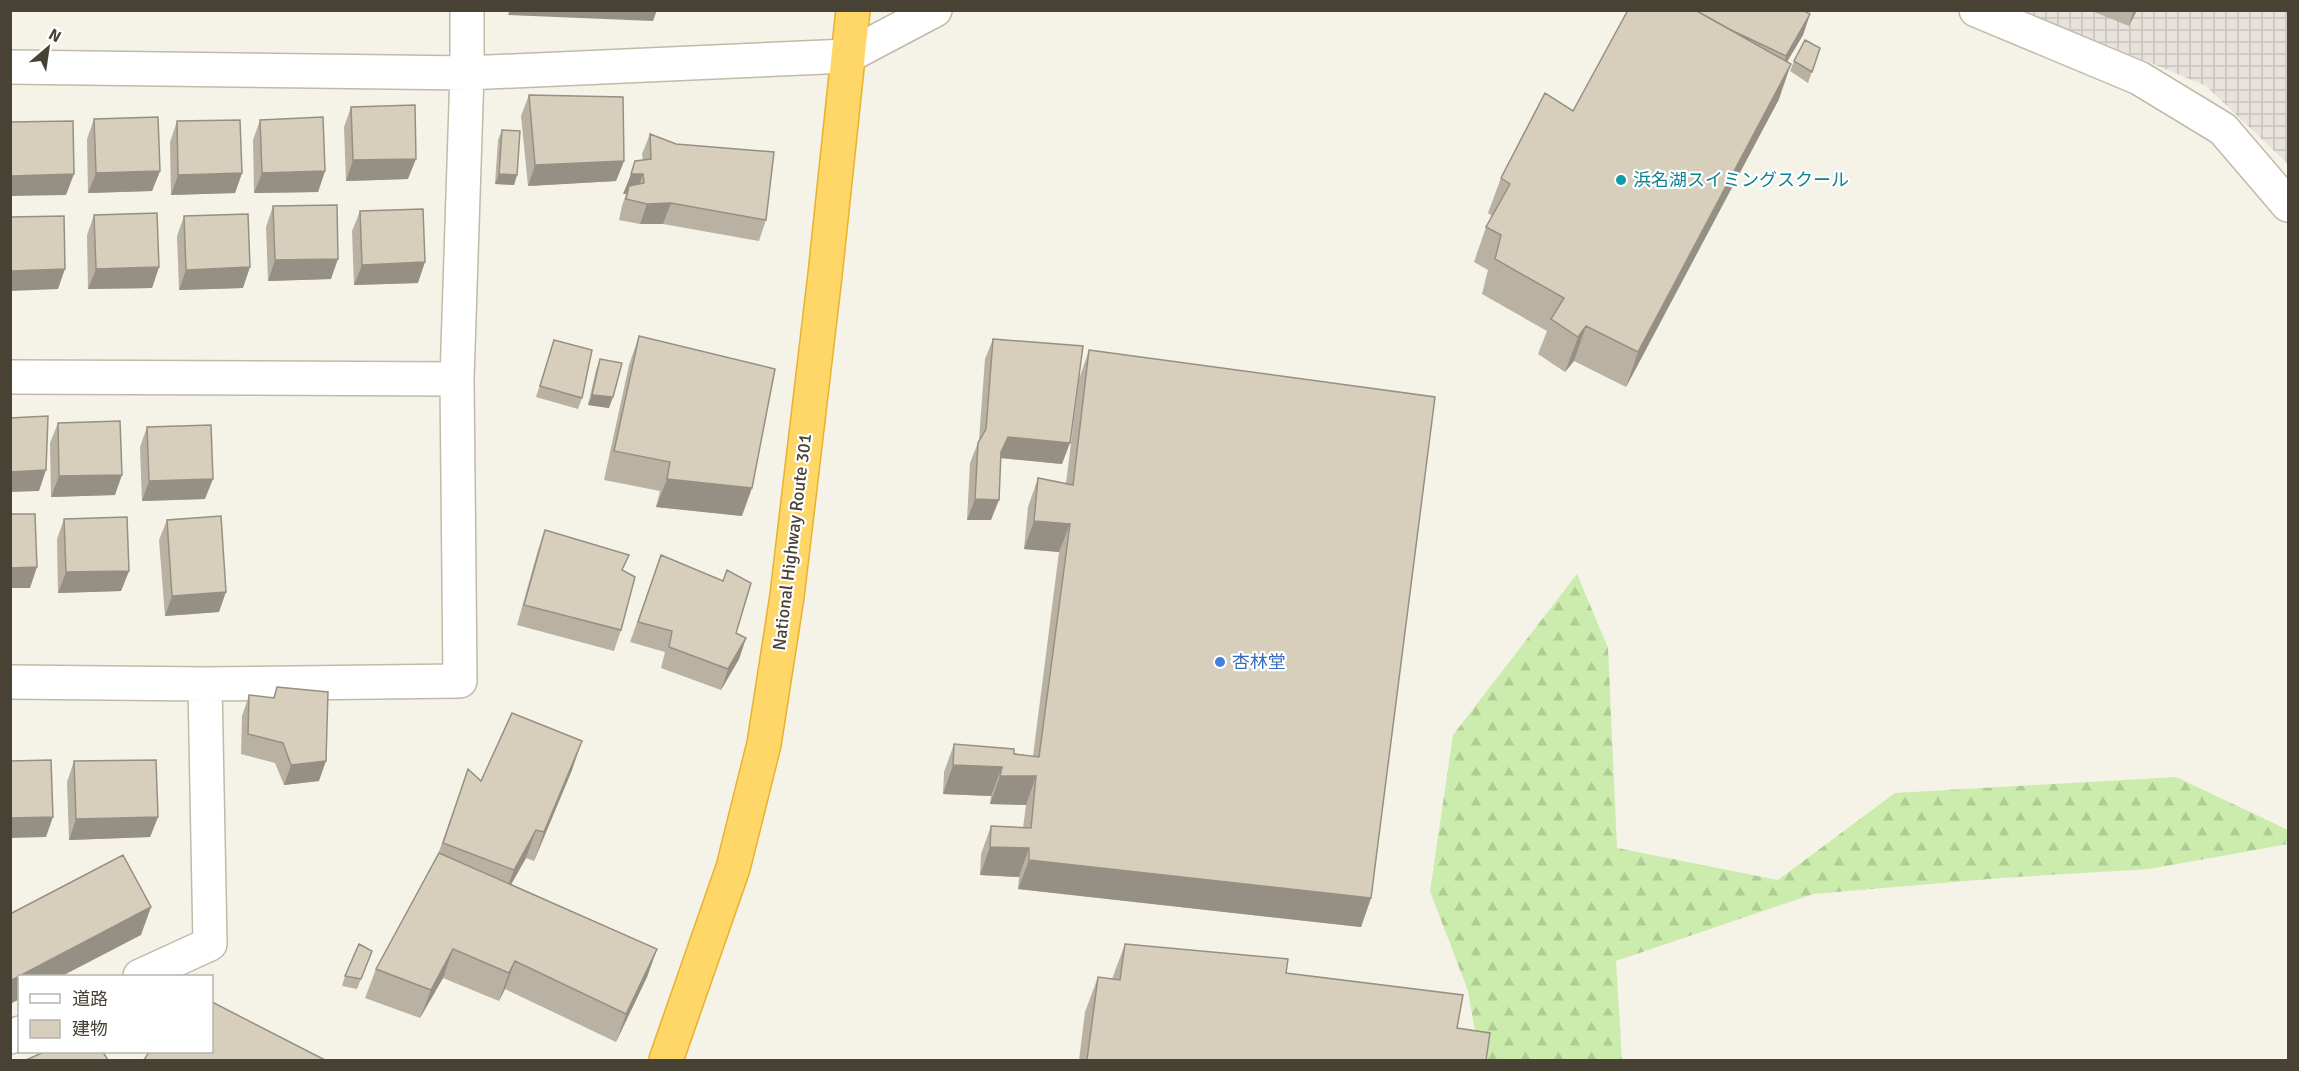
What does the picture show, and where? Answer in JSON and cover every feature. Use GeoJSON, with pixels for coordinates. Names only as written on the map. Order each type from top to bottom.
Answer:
{"type":"FeatureCollection","features":[{"type":"Feature","properties":{"kind":"highway","name":"National Highway Route 301"},"geometry":{"type":"LineString","coordinates":[[666,1060],[733,868],[765,744],[787,596],[825,275],[853,10]]}},
{"type":"Feature","properties":{"kind":"street"},"geometry":{"type":"LineString","coordinates":[[10,682],[205,684],[460,681],[457,379],[467,10]]}},
{"type":"Feature","properties":{"kind":"street"},"geometry":{"type":"LineString","coordinates":[[10,67],[467,73],[848,56],[935,10]]}},
{"type":"Feature","properties":{"kind":"street"},"geometry":{"type":"LineString","coordinates":[[1976,10],[2139,78],[2223,129],[2289,205]]}},
{"type":"Feature","properties":{"kind":"street"},"geometry":{"type":"LineString","coordinates":[[10,377],[457,379]]}},
{"type":"Feature","properties":{"kind":"street"},"geometry":{"type":"LineString","coordinates":[[142,975],[210,944],[205,684]]}},
{"type":"Feature","properties":{"kind":"shaded area"},"geometry":{"type":"Polygon","coordinates":[[[2025,11],[2288,11],[2288,164],[2206,86],[2025,11]]]}},
{"type":"Feature","properties":{"kind":"green space"},"geometry":{"type":"Polygon","coordinates":[[[1577,574],[1608,648],[1617,848],[1778,880],[1895,793],[2176,777],[2288,830],[2288,844],[2149,869],[2001,878],[1813,894],[1616,961],[1622,1060],[1480,1060],[1468,991],[1430,891],[1453,735],[1577,574]]]}},
{"type":"Feature","properties":{"kind":"building","name":"浜名湖スイミングスクール"},"geometry":{"type":"Polygon","coordinates":[[[1628,10],[1695,10],[1791,64],[1638,352],[1586,326],[1578,337],[1551,319],[1564,298],[1495,259],[1501,235],[1486,227],[1510,184],[1501,178],[1545,93],[1573,111],[1628,10]]]}},
{"type":"Feature","properties":{"kind":"building"},"geometry":{"type":"Polygon","coordinates":[[[1695,10],[1803,10],[1810,14],[1786,56],[1695,10]]]}},
{"type":"Feature","properties":{"kind":"building"},"geometry":{"type":"Polygon","coordinates":[[[1805,40],[1820,48],[1812,72],[1794,61],[1805,40]]]}},
{"type":"Feature","properties":{"kind":"building"},"geometry":{"type":"Polygon","coordinates":[[[529,95],[623,97],[624,161],[535,165],[529,95]]]}},
{"type":"Feature","properties":{"kind":"building"},"geometry":{"type":"Polygon","coordinates":[[[415,105],[416,159],[353,160],[351,107],[415,105]]]}},
{"type":"Feature","properties":{"kind":"building"},"geometry":{"type":"Polygon","coordinates":[[[158,117],[160,171],[96,173],[94,119],[158,117]]]}},
{"type":"Feature","properties":{"kind":"building"},"geometry":{"type":"Polygon","coordinates":[[[323,117],[325,171],[262,173],[260,120],[323,117]]]}},
{"type":"Feature","properties":{"kind":"building"},"geometry":{"type":"Polygon","coordinates":[[[240,120],[242,173],[178,175],[177,121],[240,120]]]}},
{"type":"Feature","properties":{"kind":"building"},"geometry":{"type":"Polygon","coordinates":[[[73,121],[74,174],[11,176],[10,122],[73,121]]]}},
{"type":"Feature","properties":{"kind":"building"},"geometry":{"type":"Polygon","coordinates":[[[502,130],[520,131],[517,175],[499,174],[502,130]]]}},
{"type":"Feature","properties":{"kind":"building"},"geometry":{"type":"Polygon","coordinates":[[[650,134],[676,144],[774,152],[766,220],[671,203],[647,204],[626,199],[629,186],[644,183],[643,174],[631,174],[635,161],[651,159],[650,134]]]}},
{"type":"Feature","properties":{"kind":"building"},"geometry":{"type":"Polygon","coordinates":[[[337,205],[338,259],[275,260],[273,206],[337,205]]]}},
{"type":"Feature","properties":{"kind":"building"},"geometry":{"type":"Polygon","coordinates":[[[423,209],[425,262],[362,265],[360,211],[423,209]]]}},
{"type":"Feature","properties":{"kind":"building"},"geometry":{"type":"Polygon","coordinates":[[[157,213],[159,267],[96,269],[94,215],[157,213]]]}},
{"type":"Feature","properties":{"kind":"building"},"geometry":{"type":"Polygon","coordinates":[[[248,214],[250,267],[186,270],[184,216],[248,214]]]}},
{"type":"Feature","properties":{"kind":"building"},"geometry":{"type":"Polygon","coordinates":[[[64,216],[65,269],[10,271],[10,217],[64,216]]]}},
{"type":"Feature","properties":{"kind":"building"},"geometry":{"type":"Polygon","coordinates":[[[639,336],[775,369],[752,488],[667,479],[670,462],[614,451],[639,336]]]}},
{"type":"Feature","properties":{"kind":"building"},"geometry":{"type":"Polygon","coordinates":[[[993,339],[1083,346],[1070,443],[1008,437],[1001,452],[999,500],[975,499],[978,443],[986,429],[993,339]]]}},
{"type":"Feature","properties":{"kind":"building"},"geometry":{"type":"Polygon","coordinates":[[[554,340],[592,350],[582,398],[540,386],[554,340]]]}},
{"type":"Feature","properties":{"kind":"building","name":"杏林堂"},"geometry":{"type":"Polygon","coordinates":[[[1089,350],[1435,397],[1371,898],[1029,860],[1029,848],[990,847],[991,826],[1031,828],[1036,776],[1000,776],[1002,767],[953,765],[954,744],[1014,749],[1014,754],[1039,757],[1070,524],[1034,521],[1038,478],[1073,485],[1089,350]]]}},
{"type":"Feature","properties":{"kind":"building"},"geometry":{"type":"Polygon","coordinates":[[[600,359],[622,363],[613,397],[592,395],[600,359]]]}},
{"type":"Feature","properties":{"kind":"building"},"geometry":{"type":"Polygon","coordinates":[[[48,416],[46,470],[10,472],[10,418],[48,416]]]}},
{"type":"Feature","properties":{"kind":"building"},"geometry":{"type":"Polygon","coordinates":[[[120,421],[122,475],[59,476],[58,423],[120,421]]]}},
{"type":"Feature","properties":{"kind":"building"},"geometry":{"type":"Polygon","coordinates":[[[211,425],[213,479],[149,481],[147,427],[211,425]]]}},
{"type":"Feature","properties":{"kind":"building"},"geometry":{"type":"Polygon","coordinates":[[[10,514],[35,514],[37,567],[10,568],[10,514]]]}},
{"type":"Feature","properties":{"kind":"building"},"geometry":{"type":"Polygon","coordinates":[[[221,516],[226,592],[172,596],[167,520],[221,516]]]}},
{"type":"Feature","properties":{"kind":"building"},"geometry":{"type":"Polygon","coordinates":[[[127,517],[129,571],[66,572],[64,519],[127,517]]]}},
{"type":"Feature","properties":{"kind":"building"},"geometry":{"type":"Polygon","coordinates":[[[545,530],[629,555],[622,570],[635,577],[621,630],[524,605],[545,530]]]}},
{"type":"Feature","properties":{"kind":"building"},"geometry":{"type":"Polygon","coordinates":[[[661,555],[723,581],[727,570],[751,583],[736,633],[746,638],[728,669],[669,647],[672,631],[638,622],[661,555]]]}},
{"type":"Feature","properties":{"kind":"building"},"geometry":{"type":"Polygon","coordinates":[[[277,687],[328,692],[326,761],[291,765],[283,743],[248,734],[249,695],[274,698],[277,687]]]}},
{"type":"Feature","properties":{"kind":"building"},"geometry":{"type":"Polygon","coordinates":[[[512,713],[582,741],[544,832],[536,830],[514,870],[443,843],[468,769],[481,781],[512,713]]]}},
{"type":"Feature","properties":{"kind":"building"},"geometry":{"type":"Polygon","coordinates":[[[51,760],[53,817],[10,818],[10,761],[51,760]]]}},
{"type":"Feature","properties":{"kind":"building"},"geometry":{"type":"Polygon","coordinates":[[[156,760],[158,817],[76,819],[74,761],[156,760]]]}},
{"type":"Feature","properties":{"kind":"building"},"geometry":{"type":"Polygon","coordinates":[[[439,853],[657,949],[626,1014],[515,961],[509,973],[453,949],[431,990],[376,969],[439,853]]]}},
{"type":"Feature","properties":{"kind":"building"},"geometry":{"type":"Polygon","coordinates":[[[123,855],[151,907],[10,981],[10,914],[123,855]]]}},
{"type":"Feature","properties":{"kind":"building"},"geometry":{"type":"Polygon","coordinates":[[[359,944],[372,951],[361,979],[345,976],[359,944]]]}},
{"type":"Feature","properties":{"kind":"building"},"geometry":{"type":"Polygon","coordinates":[[[1125,944],[1288,959],[1286,973],[1463,995],[1457,1028],[1490,1033],[1486,1060],[1087,1060],[1098,977],[1120,980],[1125,944]]]}},
{"type":"Feature","properties":{"kind":"building"},"geometry":{"type":"Polygon","coordinates":[[[213,1003],[325,1060],[144,1060],[148,1053],[213,1053],[213,1003]]]}},
{"type":"Feature","properties":{"kind":"building"},"geometry":{"type":"Polygon","coordinates":[[[42,1053],[104,1053],[108,1060],[26,1060],[42,1053]]]}},
{"type":"Feature","properties":{"kind":"place","name":"浜名湖スイミングスクール"},"geometry":{"type":"Point","coordinates":[1621,180]}},
{"type":"Feature","properties":{"kind":"place","name":"杏林堂"},"geometry":{"type":"Point","coordinates":[1220,662]}}]}
